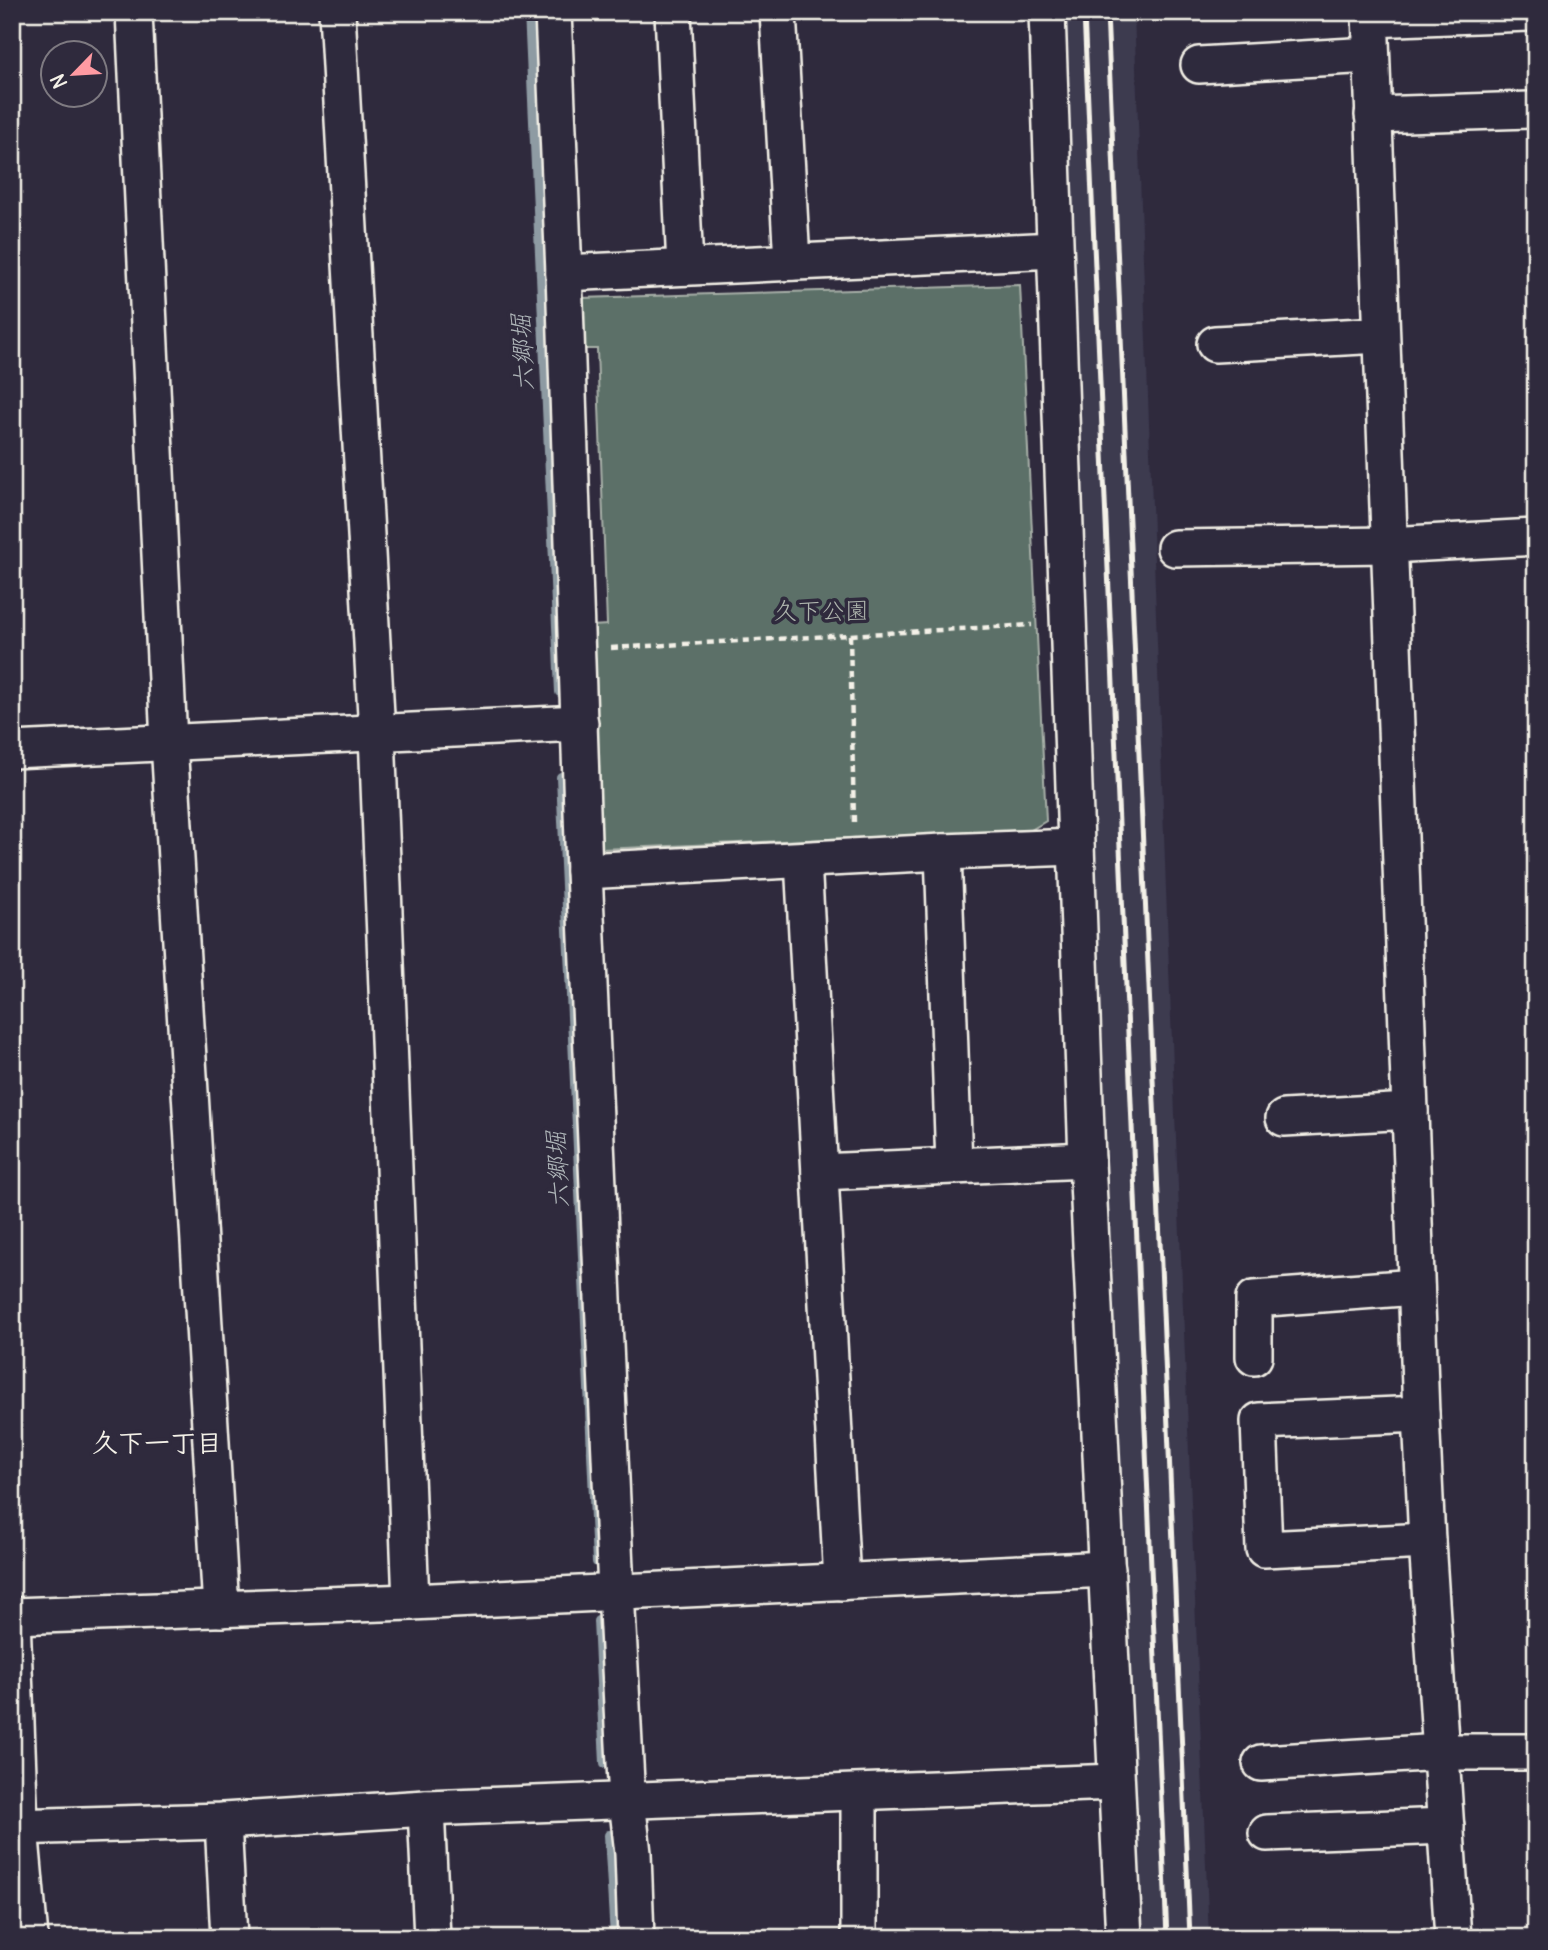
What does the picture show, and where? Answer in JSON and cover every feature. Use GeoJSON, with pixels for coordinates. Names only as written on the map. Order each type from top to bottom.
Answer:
{"type":"FeatureCollection","features":[{"type":"Feature","properties":{"kind":"street"},"geometry":{"type":"LineString","coordinates":[[134,12],[169,742],[221,1609]]}},
{"type":"Feature","properties":{"kind":"street"},"geometry":{"type":"LineString","coordinates":[[337,12],[377,733],[411,1602]]}},
{"type":"Feature","properties":{"kind":"street"},"geometry":{"type":"LineString","coordinates":[[553,12],[584,871],[616,1591],[636,1938]]}},
{"type":"Feature","properties":{"kind":"street"},"geometry":{"type":"LineString","coordinates":[[673,12],[685,267]]}},
{"type":"Feature","properties":{"kind":"street"},"geometry":{"type":"LineString","coordinates":[[778,12],[792,262]]}},
{"type":"Feature","properties":{"kind":"street"},"geometry":{"type":"LineString","coordinates":[[1047,12],[1087,1160],[1124,1938]]}},
{"type":"Feature","properties":{"kind":"street"},"geometry":{"type":"LineString","coordinates":[[1453,1938],[1421,1414],[1370,16],[1529,13]]}},
{"type":"Feature","properties":{"kind":"street"},"geometry":{"type":"LineString","coordinates":[[1199,65],[1371,55]]}},
{"type":"Feature","properties":{"kind":"street"},"geometry":{"type":"LineString","coordinates":[[1373,115],[1530,110]]}},
{"type":"Feature","properties":{"kind":"street"},"geometry":{"type":"LineString","coordinates":[[564,273],[1055,250]]}},
{"type":"Feature","properties":{"kind":"street"},"geometry":{"type":"LineString","coordinates":[[1215,344],[1381,335]]}},
{"type":"Feature","properties":{"kind":"street"},"geometry":{"type":"LineString","coordinates":[[1175,548],[1389,545],[1536,537]]}},
{"type":"Feature","properties":{"kind":"street"},"geometry":{"type":"LineString","coordinates":[[12,750],[580,723]]}},
{"type":"Feature","properties":{"kind":"street"},"geometry":{"type":"LineString","coordinates":[[584,871],[1076,847]]}},
{"type":"Feature","properties":{"kind":"street"},"geometry":{"type":"LineString","coordinates":[[943,852],[954,1166]]}},
{"type":"Feature","properties":{"kind":"street"},"geometry":{"type":"LineString","coordinates":[[803,860],[842,1582]]}},
{"type":"Feature","properties":{"kind":"street"},"geometry":{"type":"LineString","coordinates":[[1284,1118],[1410,1111]]}},
{"type":"Feature","properties":{"kind":"street"},"geometry":{"type":"LineString","coordinates":[[820,1172],[1087,1160]]}},
{"type":"Feature","properties":{"kind":"street"},"geometry":{"type":"LineString","coordinates":[[1254,1357],[1254,1299],[1416,1287]]}},
{"type":"Feature","properties":{"kind":"street"},"geometry":{"type":"LineString","coordinates":[[1421,1414],[1259,1421],[1264,1537],[1265,1549],[1427,1541]]}},
{"type":"Feature","properties":{"kind":"street"},"geometry":{"type":"LineString","coordinates":[[30,1938],[16,1827],[12,1616],[411,1602],[1107,1569]]}},
{"type":"Feature","properties":{"kind":"street"},"geometry":{"type":"LineString","coordinates":[[1261,1763],[1441,1752],[1536,1752]]}},
{"type":"Feature","properties":{"kind":"street"},"geometry":{"type":"LineString","coordinates":[[16,1827],[223,1821],[426,1808],[1116,1782]]}},
{"type":"Feature","properties":{"kind":"street"},"geometry":{"type":"LineString","coordinates":[[859,1793],[859,1938]]}},
{"type":"Feature","properties":{"kind":"street"},"geometry":{"type":"LineString","coordinates":[[426,1808],[432,1938]]}},
{"type":"Feature","properties":{"kind":"street"},"geometry":{"type":"LineString","coordinates":[[223,1821],[229,1938]]}},
{"type":"Feature","properties":{"kind":"street"},"geometry":{"type":"LineString","coordinates":[[1267,1833],[1446,1826]]}},
{"type":"Feature","properties":{"kind":"path"},"geometry":{"type":"LineString","coordinates":[[607,649],[1037,624]]}},
{"type":"Feature","properties":{"kind":"path"},"geometry":{"type":"LineString","coordinates":[[850,635],[854,811]]}},
{"type":"Feature","properties":{"kind":"shaded area"},"geometry":{"type":"Polygon","coordinates":[[[1059,12],[1134,12],[1168,944],[1209,1938],[1139,1938],[1130,1769],[1088,643],[1059,12]]]}},
{"type":"Feature","properties":{"kind":"green space","name":"久下公園"},"geometry":{"type":"Polygon","coordinates":[[[1020,285],[1046,821],[1031,830],[601,849],[592,626],[607,625],[597,349],[582,349],[581,298],[1020,285]]]}},
{"type":"Feature","properties":{"kind":"waterway","name":"六郷堀"},"geometry":{"type":"LineString","coordinates":[[529,12],[560,692]]}},
{"type":"Feature","properties":{"kind":"waterway","name":"六郷堀"},"geometry":{"type":"LineString","coordinates":[[561,777],[597,1562]]}},
{"type":"Feature","properties":{"kind":"waterway","name":"六郷堀"},"geometry":{"type":"LineString","coordinates":[[598,1621],[605,1763]]}},
{"type":"Feature","properties":{"kind":"waterway","name":"六郷堀"},"geometry":{"type":"LineString","coordinates":[[609,1835],[615,1938]]}},
{"type":"Feature","properties":{"kind":"railway"},"geometry":{"type":"LineString","coordinates":[[1084,12],[1167,1938]]}},
{"type":"Feature","properties":{"kind":"railway"},"geometry":{"type":"LineString","coordinates":[[1107,12],[1190,1938]]}},
{"type":"Feature","properties":{"kind":"district","name":"久下一丁目"},"geometry":{"type":"Point","coordinates":[157,1442]}}]}
